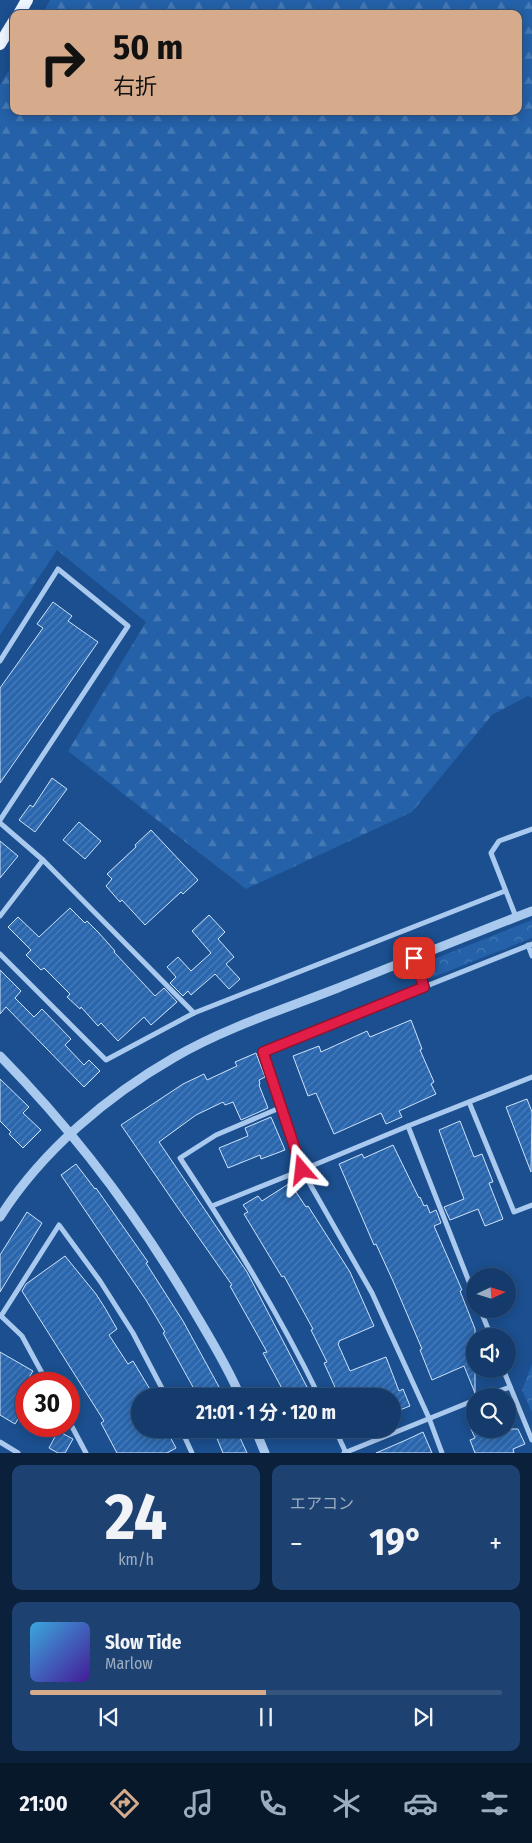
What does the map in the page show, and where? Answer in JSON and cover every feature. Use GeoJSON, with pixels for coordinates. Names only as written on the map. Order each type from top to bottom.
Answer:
{"type":"FeatureCollection","features":[{"type":"Feature","properties":{"kind":"main road"},"geometry":{"type":"LineString","coordinates":[[0,44],[10,28]]}},
{"type":"Feature","properties":{"kind":"street"},"geometry":{"type":"LineString","coordinates":[[0,660],[58,569],[128,626],[0,821],[42,860],[194,1012]]}},
{"type":"Feature","properties":{"kind":"street"},"geometry":{"type":"LineString","coordinates":[[516,917],[491,853],[499,841],[532,829]]}},
{"type":"Feature","properties":{"kind":"street"},"geometry":{"type":"LineString","coordinates":[[0,916],[42,860]]}},
{"type":"Feature","properties":{"kind":"street"},"geometry":{"type":"LineString","coordinates":[[0,954],[106,1060],[194,1012],[505,891]]}},
{"type":"Feature","properties":{"kind":"street"},"geometry":{"type":"LineString","coordinates":[[0,1217],[32,1174],[72,1134],[101,1108],[134,1083],[176,1057],[232,1030],[532,911]]}},
{"type":"Feature","properties":{"kind":"street"},"geometry":{"type":"LineString","coordinates":[[442,1453],[429,1418],[372,1292],[302,1170],[263,1052],[530,944],[532,956]]}},
{"type":"Feature","properties":{"kind":"street"},"geometry":{"type":"LineString","coordinates":[[414,958],[424,987]]}},
{"type":"Feature","properties":{"kind":"street"},"geometry":{"type":"LineString","coordinates":[[0,1056],[72,1134],[97,1165],[167,1266],[236,1388]]}},
{"type":"Feature","properties":{"kind":"street"},"geometry":{"type":"LineString","coordinates":[[212,1206],[532,1077]]}},
{"type":"Feature","properties":{"kind":"street"},"geometry":{"type":"LineString","coordinates":[[469,1102],[514,1212],[532,1205]]}},
{"type":"Feature","properties":{"kind":"street"},"geometry":{"type":"LineString","coordinates":[[282,1107],[216,1135],[180,1158],[212,1206],[260,1287],[315,1388]]}},
{"type":"Feature","properties":{"kind":"street"},"geometry":{"type":"LineString","coordinates":[[408,1126],[466,1274]]}},
{"type":"Feature","properties":{"kind":"street"},"geometry":{"type":"LineString","coordinates":[[42,1372],[22,1336],[1,1315],[60,1225],[100,1281],[128,1326],[162,1388]]}},
{"type":"Feature","properties":{"kind":"street"},"geometry":{"type":"LineString","coordinates":[[506,1378],[532,1440]]}},
{"type":"Feature","properties":{"kind":"street"},"geometry":{"type":"LineString","coordinates":[[338,1438],[345,1453],[466,1404]]}},
{"type":"Feature","properties":{"kind":"street"},"geometry":{"type":"LineString","coordinates":[[77,1437],[86,1453]]}},
{"type":"Feature","properties":{"kind":"street"},"geometry":{"type":"LineString","coordinates":[[185,1438],[192,1453]]}},
{"type":"Feature","properties":{"kind":"street"},"geometry":{"type":"LineString","coordinates":[[259,1438],[265,1453]]}},
{"type":"Feature","properties":{"kind":"street"},"geometry":{"type":"LineString","coordinates":[[0,1442],[18,1453]]}},
{"type":"Feature","properties":{"kind":"green space"},"geometry":{"type":"Polygon","coordinates":[[[50,0],[532,0],[532,698],[528,696],[492,715],[412,812],[246,889],[68,751],[146,622],[57,550],[0,635],[0,85],[10,69],[10,115],[522,115],[522,10],[44,10],[50,0]]]}},
{"type":"Feature","properties":{"kind":"green space"},"geometry":{"type":"Polygon","coordinates":[[[532,920],[532,938],[431,978],[424,973],[424,963],[532,920]]]}},
{"type":"Feature","properties":{"kind":"green space"},"geometry":{"type":"Polygon","coordinates":[[[532,1364],[532,1412],[522,1390],[532,1364]]]}},
{"type":"Feature","properties":{"kind":"building"},"geometry":{"type":"Polygon","coordinates":[[[53,602],[72,616],[68,621],[98,642],[0,783],[0,688],[43,628],[37,624],[53,602]]]}},
{"type":"Feature","properties":{"kind":"building"},"geometry":{"type":"Polygon","coordinates":[[[52,778],[67,789],[35,832],[19,820],[30,805],[33,807],[52,778]]]}},
{"type":"Feature","properties":{"kind":"building"},"geometry":{"type":"Polygon","coordinates":[[[79,822],[101,841],[85,859],[63,840],[79,822]]]}},
{"type":"Feature","properties":{"kind":"building"},"geometry":{"type":"Polygon","coordinates":[[[151,830],[198,880],[183,894],[181,892],[145,925],[106,886],[112,879],[107,874],[151,830]]]}},
{"type":"Feature","properties":{"kind":"building"},"geometry":{"type":"Polygon","coordinates":[[[0,841],[18,856],[0,878],[0,841]]]}},
{"type":"Feature","properties":{"kind":"building"},"geometry":{"type":"Polygon","coordinates":[[[70,908],[85,923],[87,921],[98,932],[155,996],[164,988],[177,1002],[151,1025],[144,1017],[118,1041],[101,1023],[98,1026],[81,1007],[80,1009],[67,997],[70,994],[44,968],[41,970],[26,955],[31,950],[8,927],[18,917],[39,937],[70,908]]]}},
{"type":"Feature","properties":{"kind":"building"},"geometry":{"type":"Polygon","coordinates":[[[209,915],[225,932],[218,939],[234,957],[226,964],[240,979],[229,989],[215,974],[191,995],[188,991],[183,996],[170,983],[176,977],[167,967],[178,957],[191,971],[211,953],[192,931],[209,915]]]}},
{"type":"Feature","properties":{"kind":"building"},"geometry":{"type":"Polygon","coordinates":[[[0,970],[21,991],[15,998],[34,1017],[42,1009],[71,1039],[65,1045],[84,1065],[89,1060],[100,1071],[84,1087],[6,1007],[0,1014],[0,970]]]}},
{"type":"Feature","properties":{"kind":"building"},"geometry":{"type":"Polygon","coordinates":[[[411,1020],[422,1049],[420,1050],[434,1082],[431,1084],[436,1094],[399,1111],[402,1117],[386,1124],[381,1113],[334,1134],[316,1093],[308,1096],[293,1056],[319,1046],[321,1052],[367,1031],[370,1037],[411,1020]]]}},
{"type":"Feature","properties":{"kind":"building"},"geometry":{"type":"Polygon","coordinates":[[[256,1053],[265,1077],[259,1080],[259,1085],[268,1108],[241,1120],[233,1102],[225,1105],[223,1102],[196,1115],[159,1142],[247,1272],[307,1387],[304,1388],[282,1388],[263,1353],[267,1352],[230,1286],[232,1285],[121,1125],[183,1084],[204,1074],[207,1080],[237,1066],[235,1062],[256,1053]]]}},
{"type":"Feature","properties":{"kind":"building"},"geometry":{"type":"Polygon","coordinates":[[[0,1079],[29,1107],[23,1113],[41,1130],[23,1148],[9,1134],[11,1132],[0,1121],[0,1079]]]}},
{"type":"Feature","properties":{"kind":"building"},"geometry":{"type":"Polygon","coordinates":[[[527,1099],[532,1112],[531,1172],[506,1107],[527,1099]]]}},
{"type":"Feature","properties":{"kind":"building"},"geometry":{"type":"Polygon","coordinates":[[[271,1117],[285,1150],[261,1159],[260,1155],[228,1168],[219,1148],[248,1136],[245,1128],[271,1117]]]}},
{"type":"Feature","properties":{"kind":"building"},"geometry":{"type":"Polygon","coordinates":[[[460,1121],[474,1157],[482,1154],[493,1182],[489,1183],[503,1219],[485,1226],[478,1209],[450,1220],[444,1207],[464,1199],[439,1130],[460,1121]]]}},
{"type":"Feature","properties":{"kind":"building"},"geometry":{"type":"Polygon","coordinates":[[[393,1145],[424,1206],[427,1205],[430,1213],[436,1210],[441,1223],[434,1226],[462,1290],[460,1291],[466,1306],[466,1318],[471,1318],[475,1328],[466,1328],[466,1371],[464,1366],[432,1380],[420,1350],[422,1349],[393,1281],[376,1244],[374,1245],[339,1164],[362,1154],[364,1158],[393,1145]]]}},
{"type":"Feature","properties":{"kind":"building"},"geometry":{"type":"Polygon","coordinates":[[[76,1164],[96,1188],[148,1262],[146,1263],[183,1321],[220,1388],[194,1388],[163,1333],[165,1332],[146,1300],[61,1175],[76,1164]]]}},
{"type":"Feature","properties":{"kind":"building"},"geometry":{"type":"Polygon","coordinates":[[[290,1183],[306,1207],[308,1206],[350,1272],[374,1326],[339,1341],[338,1344],[350,1371],[386,1357],[398,1388],[335,1388],[324,1363],[327,1362],[311,1330],[313,1329],[284,1276],[282,1277],[244,1214],[248,1212],[243,1205],[258,1196],[262,1201],[290,1183]]]}},
{"type":"Feature","properties":{"kind":"building"},"geometry":{"type":"Polygon","coordinates":[[[27,1212],[42,1223],[0,1292],[0,1255],[27,1212]]]}},
{"type":"Feature","properties":{"kind":"building"},"geometry":{"type":"Polygon","coordinates":[[[65,1256],[105,1308],[117,1329],[109,1335],[128,1364],[133,1361],[149,1388],[131,1388],[131,1438],[171,1438],[176,1448],[167,1453],[117,1453],[101,1423],[104,1421],[80,1383],[80,1372],[73,1372],[22,1291],[26,1284],[65,1256]]]}},
{"type":"Feature","properties":{"kind":"building"},"geometry":{"type":"Polygon","coordinates":[[[0,1352],[33,1371],[15,1372],[15,1424],[0,1415],[0,1352]]]}},
{"type":"Feature","properties":{"kind":"building"},"geometry":{"type":"Polygon","coordinates":[[[469,1378],[475,1378],[475,1388],[473,1388],[469,1378]]]}},
{"type":"Feature","properties":{"kind":"building"},"geometry":{"type":"Polygon","coordinates":[[[403,1389],[410,1406],[401,1410],[401,1390],[403,1389]]]}},
{"type":"Feature","properties":{"kind":"building"},"geometry":{"type":"Polygon","coordinates":[[[516,1429],[518,1429],[525,1444],[513,1449],[514,1453],[475,1453],[470,1440],[475,1438],[516,1438],[516,1429]]]}},
{"type":"Feature","properties":{"kind":"building"},"geometry":{"type":"Polygon","coordinates":[[[423,1432],[432,1453],[376,1453],[406,1440],[423,1432]]]}},
{"type":"Feature","properties":{"kind":"building"},"geometry":{"type":"Polygon","coordinates":[[[55,1437],[69,1437],[73,1439],[65,1453],[58,1453],[49,1448],[55,1437]]]}},
{"type":"Feature","properties":{"kind":"building"},"geometry":{"type":"Polygon","coordinates":[[[217,1438],[240,1438],[247,1453],[223,1453],[217,1438]]]}},
{"type":"Feature","properties":{"kind":"route"},"geometry":{"type":"LineString","coordinates":[[302,1170],[263,1052],[424,987],[414,958]]}}]}
